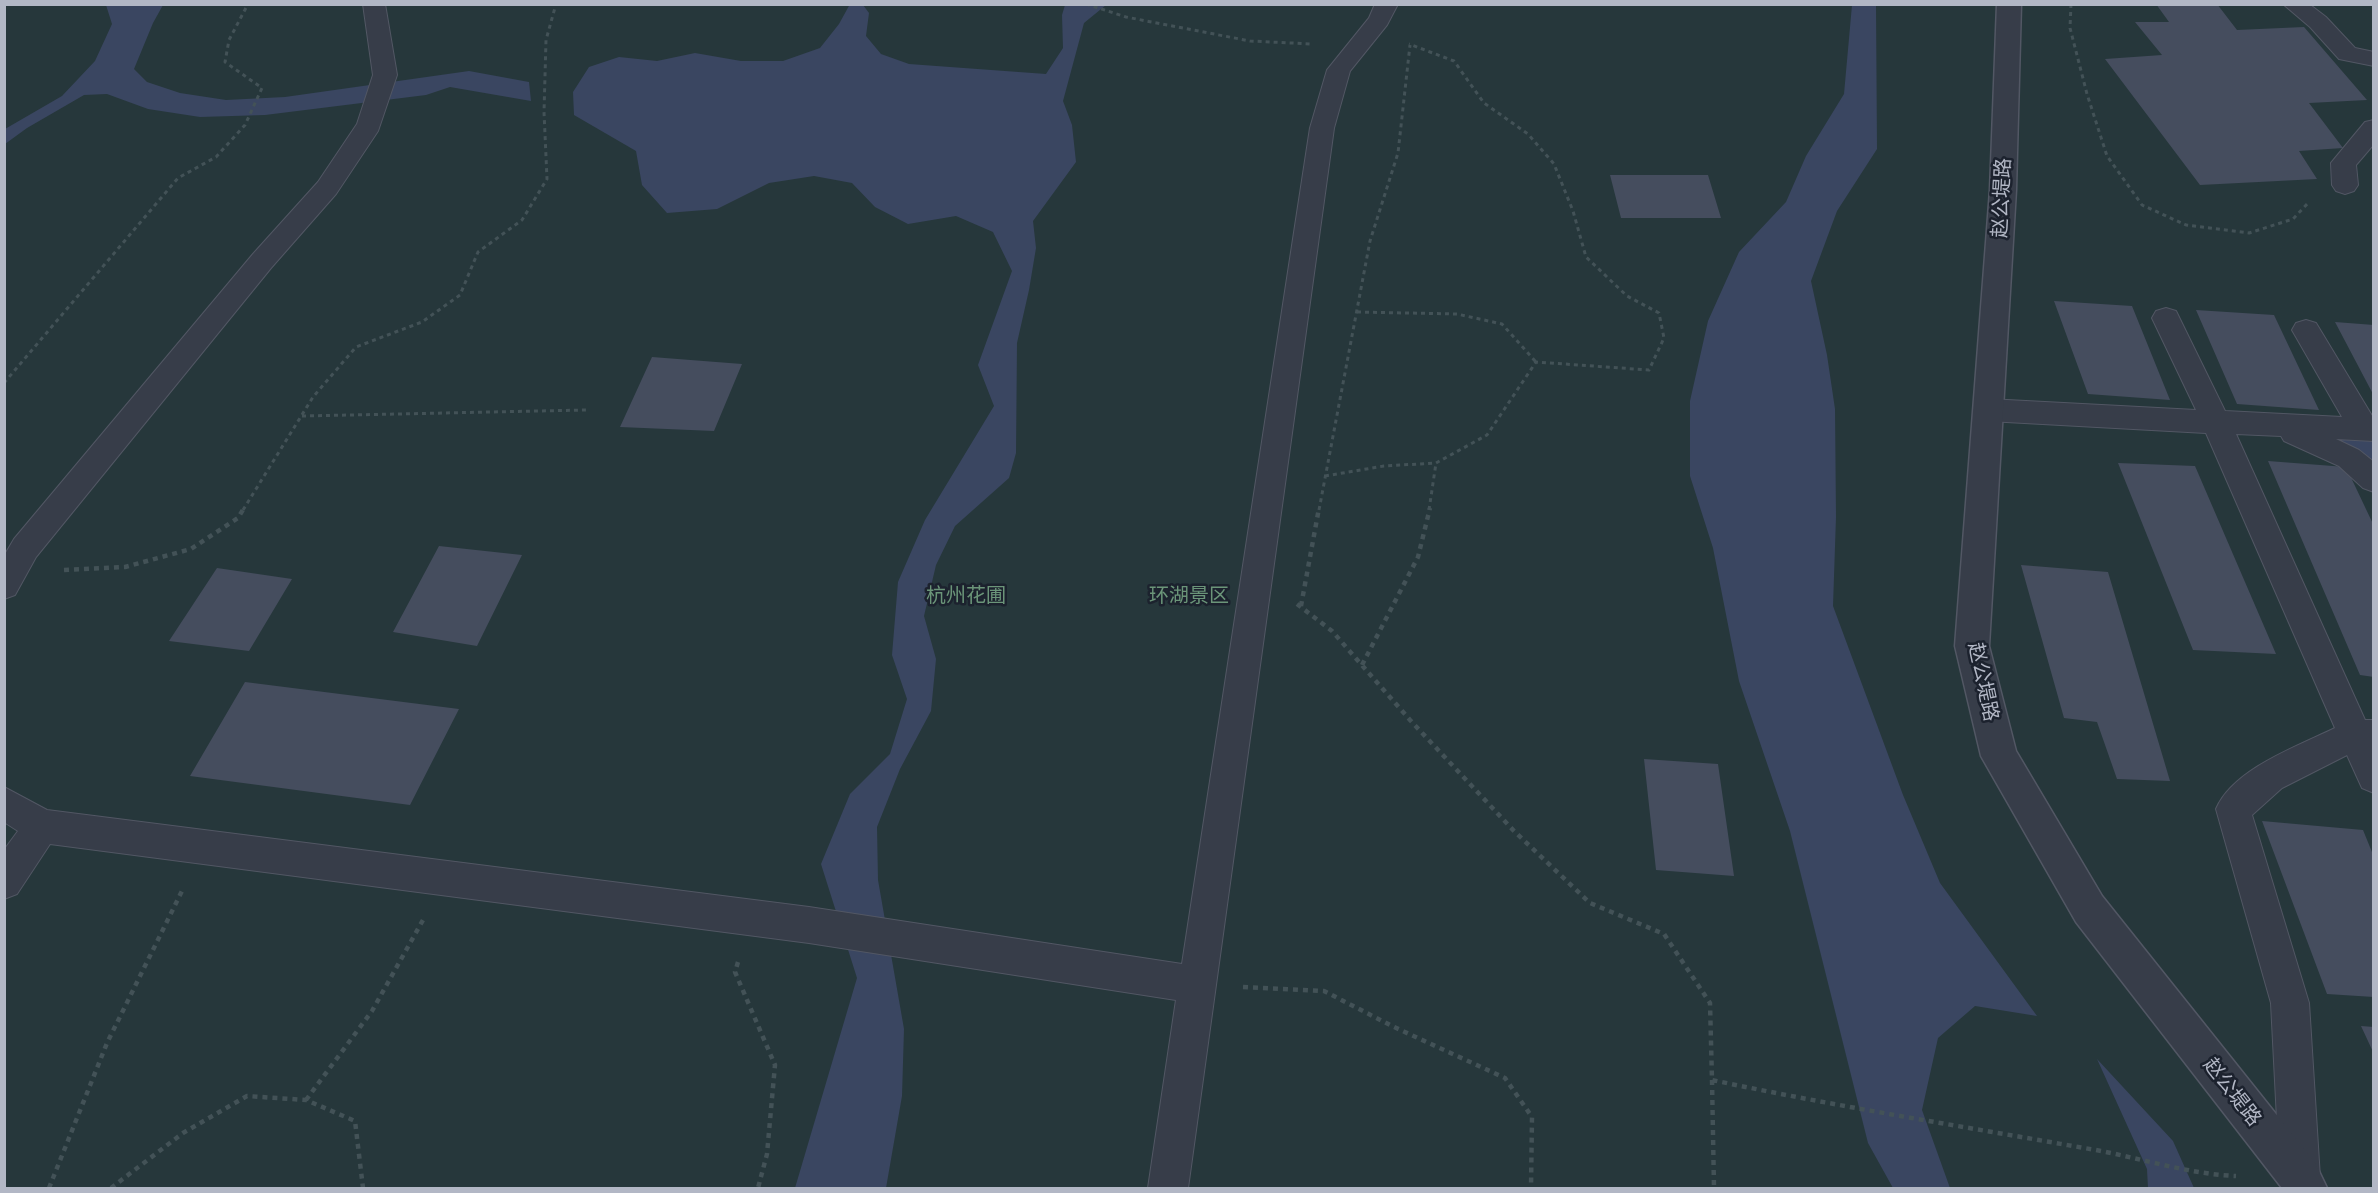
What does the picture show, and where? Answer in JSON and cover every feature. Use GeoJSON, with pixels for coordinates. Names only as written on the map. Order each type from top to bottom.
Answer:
{"type":"FeatureCollection","features":[{"type":"Feature","properties":{"kind":"street","name":"赵公堤路"},"geometry":{"type":"LineString","coordinates":[[2009,4],[2003,190],[1972,646],[2000,756],[2089,909],[2303,1183]]}},
{"type":"Feature","properties":{"kind":"lane"},"geometry":{"type":"LineString","coordinates":[[8,579],[25,548],[262,261],[327,188],[369,125],[385,75],[374,4]]}},
{"type":"Feature","properties":{"kind":"lane"},"geometry":{"type":"LineString","coordinates":[[1168,1188],[1322,128],[1339,70],[1379,20],[1387,4]]}},
{"type":"Feature","properties":{"kind":"lane"},"geometry":{"type":"LineString","coordinates":[[2294,4],[2318,22],[2347,54],[2372,61]]}},
{"type":"Feature","properties":{"kind":"lane"},"geometry":{"type":"LineString","coordinates":[[2345,184],[2343,163],[2373,128]]}},
{"type":"Feature","properties":{"kind":"lane"},"geometry":{"type":"LineString","coordinates":[[2166,318],[2364,735],[2373,777]]}},
{"type":"Feature","properties":{"kind":"lane"},"geometry":{"type":"LineString","coordinates":[[2306,330],[2369,430]]}},
{"type":"Feature","properties":{"kind":"lane"},"geometry":{"type":"LineString","coordinates":[[1988,410],[2369,430]]}},
{"type":"Feature","properties":{"kind":"lane"},"geometry":{"type":"LineString","coordinates":[[2277,425],[2349,458],[2373,480]]}},
{"type":"Feature","properties":{"kind":"lane"},"geometry":{"type":"LineString","coordinates":[[2303,1183],[2290,1004],[2233,809],[2270,777],[2364,735]]}},
{"type":"Feature","properties":{"kind":"lane"},"geometry":{"type":"LineString","coordinates":[[4,803],[41,826],[809,925],[1197,985]]}},
{"type":"Feature","properties":{"kind":"lane"},"geometry":{"type":"LineString","coordinates":[[4,882],[41,826]]}},
{"type":"Feature","properties":{"kind":"path"},"geometry":{"type":"LineString","coordinates":[[4,383],[178,178],[216,157],[245,125],[262,88],[225,62],[229,40],[248,4]]}},
{"type":"Feature","properties":{"kind":"path"},"geometry":{"type":"LineString","coordinates":[[8,579],[125,567],[191,549],[238,518],[313,398],[356,347],[422,322],[460,295],[478,252],[522,220],[547,179],[544,112],[546,40],[556,4]]}},
{"type":"Feature","properties":{"kind":"path"},"geometry":{"type":"LineString","coordinates":[[1086,4],[1126,17],[1250,41],[1312,44],[1362,42],[1410,44],[1454,61],[1484,104],[1528,134],[1554,164],[1573,211],[1586,257],[1628,296],[1659,313],[1664,338],[1649,370],[1536,362],[1502,324],[1457,314],[1357,312]]}},
{"type":"Feature","properties":{"kind":"path"},"geometry":{"type":"LineString","coordinates":[[2071,4],[2070,28],[2107,156],[2142,205],[2186,225],[2249,233],[2293,219],[2312,199],[2345,184]]}},
{"type":"Feature","properties":{"kind":"path"},"geometry":{"type":"LineString","coordinates":[[1300,606],[1370,241],[1398,153],[1410,44]]}},
{"type":"Feature","properties":{"kind":"path"},"geometry":{"type":"LineString","coordinates":[[1325,476],[1384,466],[1436,463],[1487,435],[1536,362]]}},
{"type":"Feature","properties":{"kind":"path"},"geometry":{"type":"LineString","coordinates":[[302,416],[586,410]]}},
{"type":"Feature","properties":{"kind":"path"},"geometry":{"type":"LineString","coordinates":[[1362,665],[1418,556],[1432,499],[1436,463]]}},
{"type":"Feature","properties":{"kind":"path"},"geometry":{"type":"LineString","coordinates":[[1257,573],[1332,631],[1410,720],[1515,831],[1590,903],[1664,934],[1710,1003],[1714,1188]]}},
{"type":"Feature","properties":{"kind":"path"},"geometry":{"type":"LineString","coordinates":[[49,1188],[107,1043],[144,964],[205,847]]}},
{"type":"Feature","properties":{"kind":"path"},"geometry":{"type":"LineString","coordinates":[[306,1100],[372,1011],[446,879]]}},
{"type":"Feature","properties":{"kind":"path"},"geometry":{"type":"LineString","coordinates":[[752,918],[735,972],[775,1065],[767,1154],[758,1188]]}},
{"type":"Feature","properties":{"kind":"path"},"geometry":{"type":"LineString","coordinates":[[1197,985],[1324,991],[1394,1027],[1504,1078],[1533,1117],[1531,1188]]}},
{"type":"Feature","properties":{"kind":"path"},"geometry":{"type":"LineString","coordinates":[[1712,1080],[1807,1100],[2098,1149],[2212,1175]]}},
{"type":"Feature","properties":{"kind":"path"},"geometry":{"type":"LineString","coordinates":[[111,1188],[183,1133],[247,1096],[306,1100],[355,1121],[363,1188]]}},
{"type":"Feature","properties":{"kind":"green space","name":"环湖景区"},"geometry":{"type":"Polygon","coordinates":[[[5,5],[2373,5],[2373,1188],[5,1188],[5,5]]]}},
{"type":"Feature","properties":{"kind":"water"},"geometry":{"type":"Polygon","coordinates":[[[850,4],[863,5],[869,13],[866,36],[881,54],[909,64],[1046,74],[1063,48],[1062,15],[1065,5],[1106,5],[1084,23],[1063,101],[1072,125],[1076,162],[1033,221],[1036,248],[1017,343],[1016,453],[1009,478],[955,526],[936,565],[924,616],[936,659],[931,711],[900,769],[877,827],[878,880],[904,1029],[902,1096],[886,1188],[795,1188],[857,978],[821,864],[850,794],[890,754],[907,699],[892,655],[898,582],[925,520],[994,406],[978,365],[1012,271],[993,232],[956,216],[908,224],[875,207],[852,183],[814,176],[769,183],[717,209],[667,213],[642,185],[636,151],[574,115],[573,92],[589,67],[619,57],[657,61],[695,53],[741,61],[783,61],[820,48],[839,24],[850,4]]]}},
{"type":"Feature","properties":{"kind":"water"},"geometry":{"type":"Polygon","coordinates":[[[106,5],[163,5],[134,69],[147,82],[180,93],[226,100],[285,97],[469,71],[529,82],[531,101],[450,87],[426,95],[265,115],[200,117],[148,109],[107,94],[84,95],[27,128],[5,144],[5,129],[62,96],[95,61],[112,24],[106,5]]]}},
{"type":"Feature","properties":{"kind":"water"},"geometry":{"type":"Polygon","coordinates":[[[1852,5],[1876,5],[1877,149],[1837,211],[1811,281],[1827,355],[1835,409],[1836,517],[1833,606],[1903,795],[1940,883],[2037,1016],[1975,1006],[1938,1038],[1922,1110],[1950,1188],[1893,1188],[1868,1143],[1790,831],[1739,681],[1713,548],[1690,476],[1690,401],[1708,321],[1739,252],[1786,202],[1806,156],[1844,94],[1852,5]]]}},
{"type":"Feature","properties":{"kind":"water"},"geometry":{"type":"Polygon","coordinates":[[[2296,426],[2373,440],[2373,466],[2296,426]]]}},
{"type":"Feature","properties":{"kind":"water"},"geometry":{"type":"Polygon","coordinates":[[[2097,1059],[2173,1141],[2194,1188],[2148,1188],[2147,1169],[2097,1059]]]}},
{"type":"Feature","properties":{"kind":"building"},"geometry":{"type":"Polygon","coordinates":[[[2156,4],[2217,4],[2237,30],[2304,27],[2367,100],[2309,103],[2343,148],[2299,151],[2317,179],[2200,185],[2105,59],[2162,55],[2135,22],[2169,22],[2156,4]]]}},
{"type":"Feature","properties":{"kind":"building"},"geometry":{"type":"Polygon","coordinates":[[[1610,175],[1708,175],[1721,218],[1621,218],[1610,175]]]}},
{"type":"Feature","properties":{"kind":"building"},"geometry":{"type":"Polygon","coordinates":[[[2054,301],[2132,306],[2170,400],[2088,394],[2054,301]]]}},
{"type":"Feature","properties":{"kind":"building"},"geometry":{"type":"Polygon","coordinates":[[[2196,310],[2274,315],[2319,410],[2237,404],[2196,310]]]}},
{"type":"Feature","properties":{"kind":"building"},"geometry":{"type":"Polygon","coordinates":[[[2335,322],[2374,325],[2374,396],[2335,322]]]}},
{"type":"Feature","properties":{"kind":"building"},"geometry":{"type":"Polygon","coordinates":[[[652,357],[742,364],[714,431],[620,427],[652,357]]]}},
{"type":"Feature","properties":{"kind":"building"},"geometry":{"type":"Polygon","coordinates":[[[2268,461],[2346,467],[2374,526],[2374,677],[2360,675],[2268,461]]]}},
{"type":"Feature","properties":{"kind":"building"},"geometry":{"type":"Polygon","coordinates":[[[2118,463],[2195,466],[2276,654],[2193,650],[2118,463]]]}},
{"type":"Feature","properties":{"kind":"building"},"geometry":{"type":"Polygon","coordinates":[[[439,546],[522,555],[477,646],[393,632],[439,546]]]}},
{"type":"Feature","properties":{"kind":"building"},"geometry":{"type":"Polygon","coordinates":[[[2021,565],[2108,572],[2170,781],[2117,779],[2097,722],[2064,718],[2021,565]]]}},
{"type":"Feature","properties":{"kind":"building"},"geometry":{"type":"Polygon","coordinates":[[[217,568],[292,579],[249,651],[169,641],[217,568]]]}},
{"type":"Feature","properties":{"kind":"building"},"geometry":{"type":"Polygon","coordinates":[[[245,682],[459,709],[410,805],[190,776],[245,682]]]}},
{"type":"Feature","properties":{"kind":"building"},"geometry":{"type":"Polygon","coordinates":[[[1644,759],[1718,764],[1734,876],[1656,870],[1644,759]]]}},
{"type":"Feature","properties":{"kind":"building"},"geometry":{"type":"Polygon","coordinates":[[[2262,821],[2363,830],[2374,857],[2374,997],[2327,994],[2262,821]]]}},
{"type":"Feature","properties":{"kind":"building"},"geometry":{"type":"Polygon","coordinates":[[[2361,1026],[2374,1027],[2374,1054],[2361,1026]]]}},
{"type":"Feature","properties":{"kind":"park label","name":"杭州花圃"},"geometry":{"type":"Point","coordinates":[966,596]}}]}
